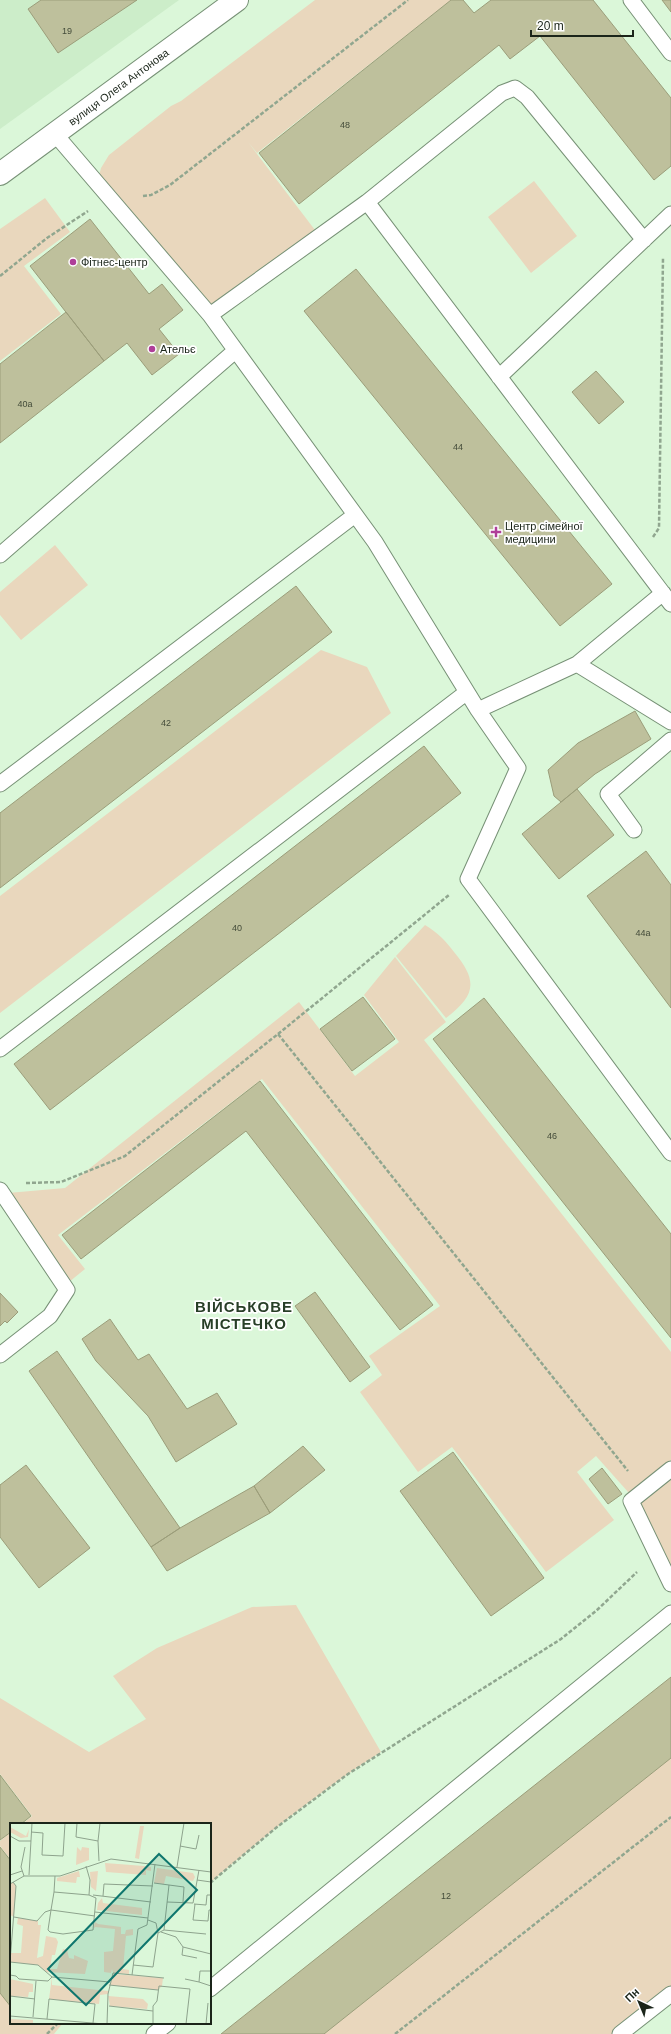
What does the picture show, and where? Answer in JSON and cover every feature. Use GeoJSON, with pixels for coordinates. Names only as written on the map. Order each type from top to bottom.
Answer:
{"type":"FeatureCollection","features":[{"type":"Feature","properties":{"kind":"street","name":"вулиця Олега Антонова"},"geometry":{"type":"LineString","coordinates":[[0,174],[236,0]]}},
{"type":"Feature","properties":{"kind":"lane"},"geometry":{"type":"LineString","coordinates":[[631,0],[671,53]]}},
{"type":"Feature","properties":{"kind":"lane"},"geometry":{"type":"LineString","coordinates":[[210,315],[366,202],[502,93],[515,88],[527,97],[644,240]]}},
{"type":"Feature","properties":{"kind":"lane"},"geometry":{"type":"LineString","coordinates":[[55,134],[210,315],[374,542],[478,710],[518,768],[468,879],[671,1153]]}},
{"type":"Feature","properties":{"kind":"lane"},"geometry":{"type":"LineString","coordinates":[[366,202],[667,598],[577,664],[478,710]]}},
{"type":"Feature","properties":{"kind":"lane"},"geometry":{"type":"LineString","coordinates":[[499,377],[667,218]]}},
{"type":"Feature","properties":{"kind":"lane"},"geometry":{"type":"LineString","coordinates":[[0,555],[235,351]]}},
{"type":"Feature","properties":{"kind":"lane"},"geometry":{"type":"LineString","coordinates":[[0,784],[355,515]]}},
{"type":"Feature","properties":{"kind":"lane"},"geometry":{"type":"LineString","coordinates":[[577,664],[671,722]]}},
{"type":"Feature","properties":{"kind":"lane"},"geometry":{"type":"LineString","coordinates":[[0,1049],[467,692]]}},
{"type":"Feature","properties":{"kind":"lane"},"geometry":{"type":"LineString","coordinates":[[634,830],[608,794],[671,740]]}},
{"type":"Feature","properties":{"kind":"lane"},"geometry":{"type":"LineString","coordinates":[[0,1190],[67,1290],[50,1316],[0,1355]]}},
{"type":"Feature","properties":{"kind":"lane"},"geometry":{"type":"LineString","coordinates":[[671,1469],[631,1502],[671,1584]]}},
{"type":"Feature","properties":{"kind":"lane"},"geometry":{"type":"LineString","coordinates":[[211,1988],[671,1613]]}},
{"type":"Feature","properties":{"kind":"lane"},"geometry":{"type":"LineString","coordinates":[[620,2034],[671,1994]]}},
{"type":"Feature","properties":{"kind":"lane"},"geometry":{"type":"LineString","coordinates":[[154,2034],[167,2024]]}},
{"type":"Feature","properties":{"kind":"path"},"geometry":{"type":"LineString","coordinates":[[0,276],[47,238],[96,206],[113,201],[151,195],[170,185],[408,0]]}},
{"type":"Feature","properties":{"kind":"path"},"geometry":{"type":"LineString","coordinates":[[638,561],[659,528],[667,218]]}},
{"type":"Feature","properties":{"kind":"path"},"geometry":{"type":"LineString","coordinates":[[23,1183],[61,1182],[124,1156],[278,1034],[468,879]]}},
{"type":"Feature","properties":{"kind":"path"},"geometry":{"type":"LineString","coordinates":[[278,1034],[644,1490]]}},
{"type":"Feature","properties":{"kind":"path"},"geometry":{"type":"LineString","coordinates":[[211,1882],[277,1827],[348,1774],[561,1639],[596,1611],[656,1553]]}},
{"type":"Feature","properties":{"kind":"path"},"geometry":{"type":"LineString","coordinates":[[395,2034],[671,1817]]}},
{"type":"Feature","properties":{"kind":"path"},"geometry":{"type":"LineString","coordinates":[[47,2034],[57,2024]]}},
{"type":"Feature","properties":{"kind":"shaded area"},"geometry":{"type":"Polygon","coordinates":[[[0,0],[179,0],[0,129],[0,0]]]}},
{"type":"Feature","properties":{"kind":"shaded area"},"geometry":{"type":"Polygon","coordinates":[[[315,0],[451,0],[257,153],[248,142],[318,234],[210,312],[98,180],[101,168],[109,155],[171,106],[181,101],[315,0]]]}},
{"type":"Feature","properties":{"kind":"shaded area"},"geometry":{"type":"Polygon","coordinates":[[[534,181],[577,236],[531,273],[488,217],[534,181]]]}},
{"type":"Feature","properties":{"kind":"shaded area"},"geometry":{"type":"Polygon","coordinates":[[[45,198],[70,232],[24,266],[61,314],[0,361],[0,229],[45,198]]]}},
{"type":"Feature","properties":{"kind":"shaded area"},"geometry":{"type":"Polygon","coordinates":[[[55,545],[88,585],[21,640],[0,615],[0,592],[55,545]]]}},
{"type":"Feature","properties":{"kind":"shaded area"},"geometry":{"type":"Polygon","coordinates":[[[321,650],[367,667],[391,713],[0,1013],[0,896],[321,650]]]}},
{"type":"Feature","properties":{"kind":"shaded area"},"geometry":{"type":"Polygon","coordinates":[[[425,925],[444,940],[451,948],[462,962],[470,980],[468,995],[456,1010],[446,1018],[396,956],[425,925]]]}},
{"type":"Feature","properties":{"kind":"shaded area"},"geometry":{"type":"Polygon","coordinates":[[[395,957],[446,1022],[424,1040],[671,1352],[671,1460],[629,1493],[596,1456],[577,1472],[614,1520],[546,1572],[452,1447],[418,1472],[360,1392],[382,1375],[369,1356],[440,1306],[262,1079],[58,1235],[85,1269],[69,1282],[8,1193],[65,1188],[299,1002],[355,1076],[399,1042],[364,995],[395,957]]]}},
{"type":"Feature","properties":{"kind":"shaded area"},"geometry":{"type":"Polygon","coordinates":[[[671,1475],[671,1571],[637,1503],[671,1475]]]}},
{"type":"Feature","properties":{"kind":"shaded area"},"geometry":{"type":"Polygon","coordinates":[[[296,1605],[381,1752],[336,1782],[293,1814],[211,1882],[211,1823],[23,1823],[32,1816],[0,1774],[0,1698],[89,1752],[146,1719],[113,1676],[157,1648],[252,1607],[296,1605]]]}},
{"type":"Feature","properties":{"kind":"shaded area"},"geometry":{"type":"Polygon","coordinates":[[[671,1758],[671,1994],[620,2034],[324,2034],[671,1758]]]}},
{"type":"Feature","properties":{"kind":"shaded area"},"geometry":{"type":"Polygon","coordinates":[[[10,1833],[10,1859],[0,1846],[0,1841],[10,1833]]]}},
{"type":"Feature","properties":{"kind":"shaded area"},"geometry":{"type":"Polygon","coordinates":[[[0,1993],[10,2006],[10,2024],[62,2024],[54,2034],[0,2034],[0,1993]]]}},
{"type":"Feature","properties":{"kind":"building"},"geometry":{"type":"Polygon","coordinates":[[[41,0],[137,0],[58,53],[28,9],[41,0]]]}},
{"type":"Feature","properties":{"kind":"building"},"geometry":{"type":"Polygon","coordinates":[[[451,0],[463,0],[474,13],[491,0],[593,0],[671,98],[671,166],[654,180],[540,36],[510,59],[499,45],[299,204],[259,153],[451,0]]]}},
{"type":"Feature","properties":{"kind":"building"},"geometry":{"type":"Polygon","coordinates":[[[662,0],[671,0],[671,12],[662,0]]]}},
{"type":"Feature","properties":{"kind":"building"},"geometry":{"type":"Polygon","coordinates":[[[90,219],[149,294],[162,284],[183,310],[159,329],[179,354],[152,375],[127,343],[104,361],[30,266],[90,219]]]}},
{"type":"Feature","properties":{"kind":"building"},"geometry":{"type":"Polygon","coordinates":[[[356,269],[612,584],[560,626],[304,311],[356,269]]]}},
{"type":"Feature","properties":{"kind":"building"},"geometry":{"type":"Polygon","coordinates":[[[66,312],[104,361],[0,443],[0,364],[66,312]]]}},
{"type":"Feature","properties":{"kind":"building"},"geometry":{"type":"Polygon","coordinates":[[[596,371],[624,402],[599,424],[572,392],[596,371]]]}},
{"type":"Feature","properties":{"kind":"building"},"geometry":{"type":"Polygon","coordinates":[[[296,586],[332,632],[0,888],[0,813],[296,586]]]}},
{"type":"Feature","properties":{"kind":"building"},"geometry":{"type":"Polygon","coordinates":[[[635,711],[651,739],[595,774],[561,802],[554,796],[548,770],[578,743],[635,711]]]}},
{"type":"Feature","properties":{"kind":"building"},"geometry":{"type":"Polygon","coordinates":[[[424,746],[461,793],[50,1110],[14,1064],[424,746]]]}},
{"type":"Feature","properties":{"kind":"building"},"geometry":{"type":"Polygon","coordinates":[[[577,789],[614,835],[559,879],[522,834],[577,789]]]}},
{"type":"Feature","properties":{"kind":"building"},"geometry":{"type":"Polygon","coordinates":[[[646,851],[671,885],[671,1008],[587,896],[646,851]]]}},
{"type":"Feature","properties":{"kind":"building"},"geometry":{"type":"Polygon","coordinates":[[[363,997],[395,1039],[352,1071],[320,1029],[363,997]]]}},
{"type":"Feature","properties":{"kind":"building"},"geometry":{"type":"Polygon","coordinates":[[[484,998],[671,1234],[671,1338],[433,1039],[484,998]]]}},
{"type":"Feature","properties":{"kind":"building"},"geometry":{"type":"Polygon","coordinates":[[[260,1081],[433,1305],[400,1330],[246,1131],[81,1259],[62,1235],[260,1081]]]}},
{"type":"Feature","properties":{"kind":"building"},"geometry":{"type":"Polygon","coordinates":[[[315,1292],[370,1367],[350,1382],[295,1306],[315,1292]]]}},
{"type":"Feature","properties":{"kind":"building"},"geometry":{"type":"Polygon","coordinates":[[[0,1293],[18,1312],[7,1323],[5,1321],[0,1326],[0,1293]]]}},
{"type":"Feature","properties":{"kind":"building"},"geometry":{"type":"Polygon","coordinates":[[[110,1319],[138,1360],[149,1354],[187,1409],[217,1393],[237,1424],[176,1462],[148,1416],[96,1361],[82,1339],[110,1319]]]}},
{"type":"Feature","properties":{"kind":"building"},"geometry":{"type":"Polygon","coordinates":[[[57,1351],[180,1528],[151,1547],[29,1371],[57,1351]]]}},
{"type":"Feature","properties":{"kind":"building"},"geometry":{"type":"Polygon","coordinates":[[[303,1446],[325,1470],[270,1513],[254,1486],[303,1446]]]}},
{"type":"Feature","properties":{"kind":"building"},"geometry":{"type":"Polygon","coordinates":[[[453,1452],[544,1578],[491,1616],[400,1491],[453,1452]]]}},
{"type":"Feature","properties":{"kind":"building"},"geometry":{"type":"Polygon","coordinates":[[[26,1465],[90,1548],[39,1588],[0,1537],[0,1485],[26,1465]]]}},
{"type":"Feature","properties":{"kind":"building"},"geometry":{"type":"Polygon","coordinates":[[[602,1468],[622,1494],[608,1504],[589,1479],[602,1468]]]}},
{"type":"Feature","properties":{"kind":"building"},"geometry":{"type":"Polygon","coordinates":[[[254,1486],[270,1513],[167,1571],[151,1547],[180,1528],[254,1486]]]}},
{"type":"Feature","properties":{"kind":"building"},"geometry":{"type":"Polygon","coordinates":[[[671,1677],[671,1758],[324,2034],[221,2034],[671,1677]]]}},
{"type":"Feature","properties":{"kind":"building"},"geometry":{"type":"Polygon","coordinates":[[[0,1775],[31,1816],[22,1823],[10,1823],[10,1833],[0,1840],[0,1775]]]}},
{"type":"Feature","properties":{"kind":"building"},"geometry":{"type":"Polygon","coordinates":[[[0,1847],[10,1860],[10,2006],[0,1993],[0,1847]]]}},
{"type":"Feature","properties":{"kind":"place","name":"Фітнес-центр"},"geometry":{"type":"Point","coordinates":[73,262]}},
{"type":"Feature","properties":{"kind":"place","name":"Ательє"},"geometry":{"type":"Point","coordinates":[152,349]}},
{"type":"Feature","properties":{"kind":"place","name":"Центр сімейної медицини"},"geometry":{"type":"Point","coordinates":[496,532]}},
{"type":"Feature","properties":{"kind":"district","name":"ВІЙСЬКОВЕ МІСТЕЧКО"},"geometry":{"type":"Point","coordinates":[244,1314]}}]}
